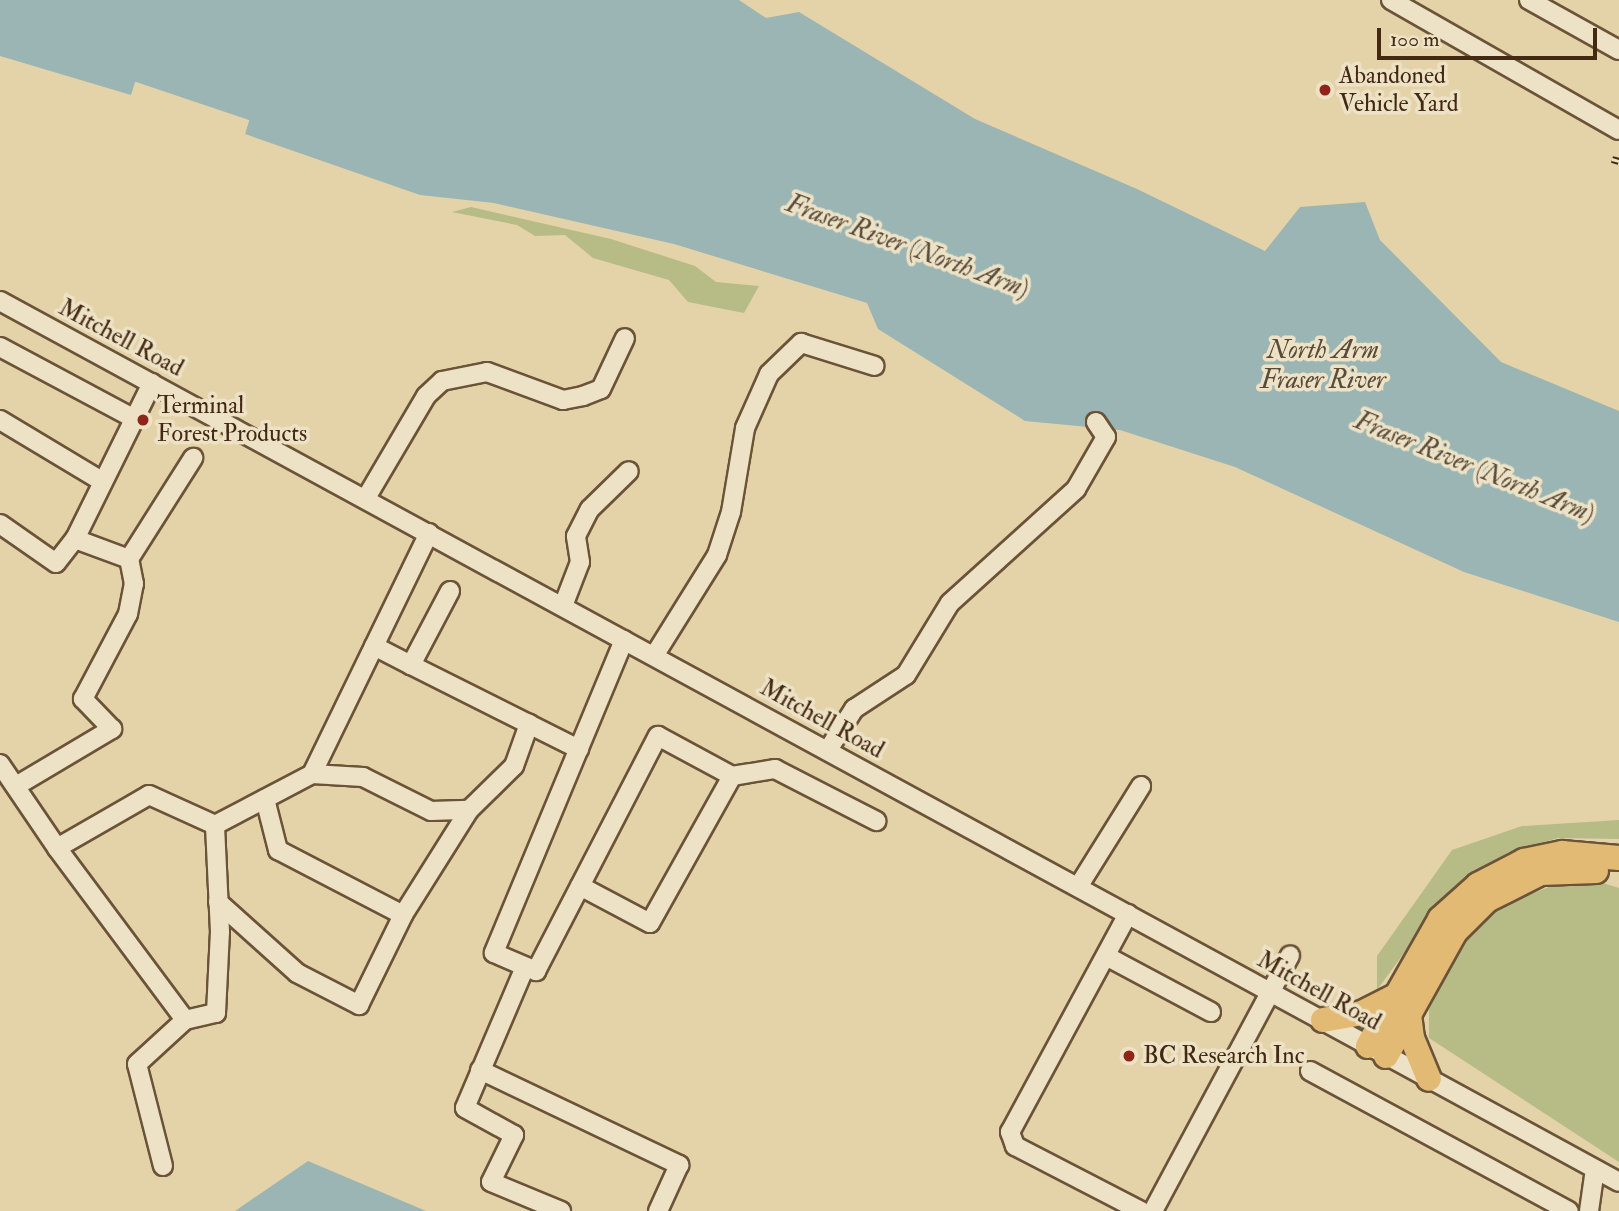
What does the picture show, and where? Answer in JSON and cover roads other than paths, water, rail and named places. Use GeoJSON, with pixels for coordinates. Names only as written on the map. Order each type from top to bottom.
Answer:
{"type":"FeatureCollection","features":[{"type":"Feature","properties":{"kind":"highway"},"geometry":{"type":"LineString","coordinates":[[1377,1051],[1401,1006],[1440,919],[1478,885],[1524,861],[1562,853],[1619,858]]}},
{"type":"Feature","properties":{"kind":"highway"},"geometry":{"type":"LineString","coordinates":[[1323,1020],[1401,1006],[1455,932],[1487,900],[1541,873],[1575,868],[1619,874]]}},
{"type":"Feature","properties":{"kind":"highway"},"geometry":{"type":"LineString","coordinates":[[1401,1006],[1429,1079]]}},
{"type":"Feature","properties":{"kind":"street"},"geometry":{"type":"LineString","coordinates":[[1391,0],[1619,130]]}},
{"type":"Feature","properties":{"kind":"street"},"geometry":{"type":"LineString","coordinates":[[1529,0],[1619,50]]}},
{"type":"Feature","properties":{"kind":"street","name":"Mitchell Road"},"geometry":{"type":"LineString","coordinates":[[0,300],[1619,1182]]}},
{"type":"Feature","properties":{"kind":"street"},"geometry":{"type":"LineString","coordinates":[[366,498],[426,396],[442,381],[487,372],[563,400],[583,396],[601,389],[625,338]]}},
{"type":"Feature","properties":{"kind":"street"},"geometry":{"type":"LineString","coordinates":[[654,656],[717,555],[732,512],[745,428],[769,374],[800,343],[875,366]]}},
{"type":"Feature","properties":{"kind":"street"},"geometry":{"type":"LineString","coordinates":[[0,348],[134,418]]}},
{"type":"Feature","properties":{"kind":"street"},"geometry":{"type":"LineString","coordinates":[[0,524],[56,563],[75,539],[152,383]]}},
{"type":"Feature","properties":{"kind":"street"},"geometry":{"type":"LineString","coordinates":[[0,420],[103,482]]}},
{"type":"Feature","properties":{"kind":"street"},"geometry":{"type":"LineString","coordinates":[[828,750],[854,709],[906,676],[950,603],[1076,489],[1105,437],[1096,422]]}},
{"type":"Feature","properties":{"kind":"street"},"geometry":{"type":"LineString","coordinates":[[16,786],[111,729],[83,699],[128,614],[134,584],[129,559],[192,458]]}},
{"type":"Feature","properties":{"kind":"street"},"geometry":{"type":"LineString","coordinates":[[563,606],[580,562],[576,536],[590,509],[629,471]]}},
{"type":"Feature","properties":{"kind":"street"},"geometry":{"type":"LineString","coordinates":[[312,774],[429,533]]}},
{"type":"Feature","properties":{"kind":"street"},"geometry":{"type":"LineString","coordinates":[[75,539],[129,559]]}},
{"type":"Feature","properties":{"kind":"street"},"geometry":{"type":"LineString","coordinates":[[411,665],[450,591]]}},
{"type":"Feature","properties":{"kind":"street"},"geometry":{"type":"LineString","coordinates":[[624,640],[494,953],[536,971],[658,736],[732,776],[775,769],[876,821]]}},
{"type":"Feature","properties":{"kind":"street"},"geometry":{"type":"LineString","coordinates":[[374,646],[579,749]]}},
{"type":"Feature","properties":{"kind":"street"},"geometry":{"type":"LineString","coordinates":[[218,902],[297,973],[359,1005],[402,915],[469,810],[514,766],[529,724]]}},
{"type":"Feature","properties":{"kind":"street"},"geometry":{"type":"LineString","coordinates":[[0,764],[57,848],[185,1020]]}},
{"type":"Feature","properties":{"kind":"street"},"geometry":{"type":"LineString","coordinates":[[215,825],[312,774],[363,776],[431,811],[469,810]]}},
{"type":"Feature","properties":{"kind":"street"},"geometry":{"type":"LineString","coordinates":[[580,886],[650,923],[732,776]]}},
{"type":"Feature","properties":{"kind":"street"},"geometry":{"type":"LineString","coordinates":[[1078,887],[1141,786]]}},
{"type":"Feature","properties":{"kind":"street"},"geometry":{"type":"LineString","coordinates":[[57,848],[149,794],[215,825]]}},
{"type":"Feature","properties":{"kind":"street"},"geometry":{"type":"LineString","coordinates":[[265,799],[278,850],[402,915]]}},
{"type":"Feature","properties":{"kind":"street"},"geometry":{"type":"LineString","coordinates":[[163,1166],[137,1064],[185,1020],[216,1013],[218,902],[215,825]]}},
{"type":"Feature","properties":{"kind":"street"},"geometry":{"type":"LineString","coordinates":[[1128,914],[1010,1132],[1015,1146],[1141,1211]]}},
{"type":"Feature","properties":{"kind":"street"},"geometry":{"type":"LineString","coordinates":[[1153,1211],[1290,955]]}},
{"type":"Feature","properties":{"kind":"street"},"geometry":{"type":"LineString","coordinates":[[1106,956],[1211,1012]]}},
{"type":"Feature","properties":{"kind":"street"},"geometry":{"type":"LineString","coordinates":[[525,967],[465,1108],[514,1135],[491,1182],[561,1211]]}},
{"type":"Feature","properties":{"kind":"street"},"geometry":{"type":"LineString","coordinates":[[480,1070],[679,1165],[658,1211]]}},
{"type":"Feature","properties":{"kind":"street"},"geometry":{"type":"LineString","coordinates":[[1310,1071],[1569,1211]]}},
{"type":"Feature","properties":{"kind":"street"},"geometry":{"type":"LineString","coordinates":[[1589,1211],[1595,1169]]}},
{"type":"Feature","properties":{"kind":"water","name":"North Arm Fraser River"},"geometry":{"type":"Polygon","coordinates":[[[0,0],[739,0],[766,18],[799,12],[975,119],[1137,189],[1265,251],[1300,207],[1365,202],[1380,240],[1501,362],[1619,411],[1619,622],[1464,572],[1235,467],[1120,430],[1025,421],[878,329],[867,303],[674,244],[494,203],[420,195],[245,134],[249,120],[136,82],[131,95],[0,56],[0,0]]]}},
{"type":"Feature","properties":{"kind":"water"},"geometry":{"type":"Polygon","coordinates":[[[308,1161],[426,1211],[235,1211],[308,1161]]]}},
{"type":"Feature","properties":{"kind":"railway"},"geometry":{"type":"LineString","coordinates":[[1612,159],[1619,161]]}},
{"type":"Feature","properties":{"kind":"place","name":"Abandoned Vehicle Yard"},"geometry":{"type":"Point","coordinates":[1325,90]}},
{"type":"Feature","properties":{"kind":"place","name":"Terminal Forest Products"},"geometry":{"type":"Point","coordinates":[143,420]}},
{"type":"Feature","properties":{"kind":"place","name":"BC Research Inc"},"geometry":{"type":"Point","coordinates":[1129,1056]}},
{"type":"Feature","properties":{"kind":"water label","name":"Fraser River (North Arm)"},"geometry":{"type":"Point","coordinates":[907,247]}},
{"type":"Feature","properties":{"kind":"water label","name":"Fraser River (North Arm)"},"geometry":{"type":"Point","coordinates":[1474,468]}}]}
